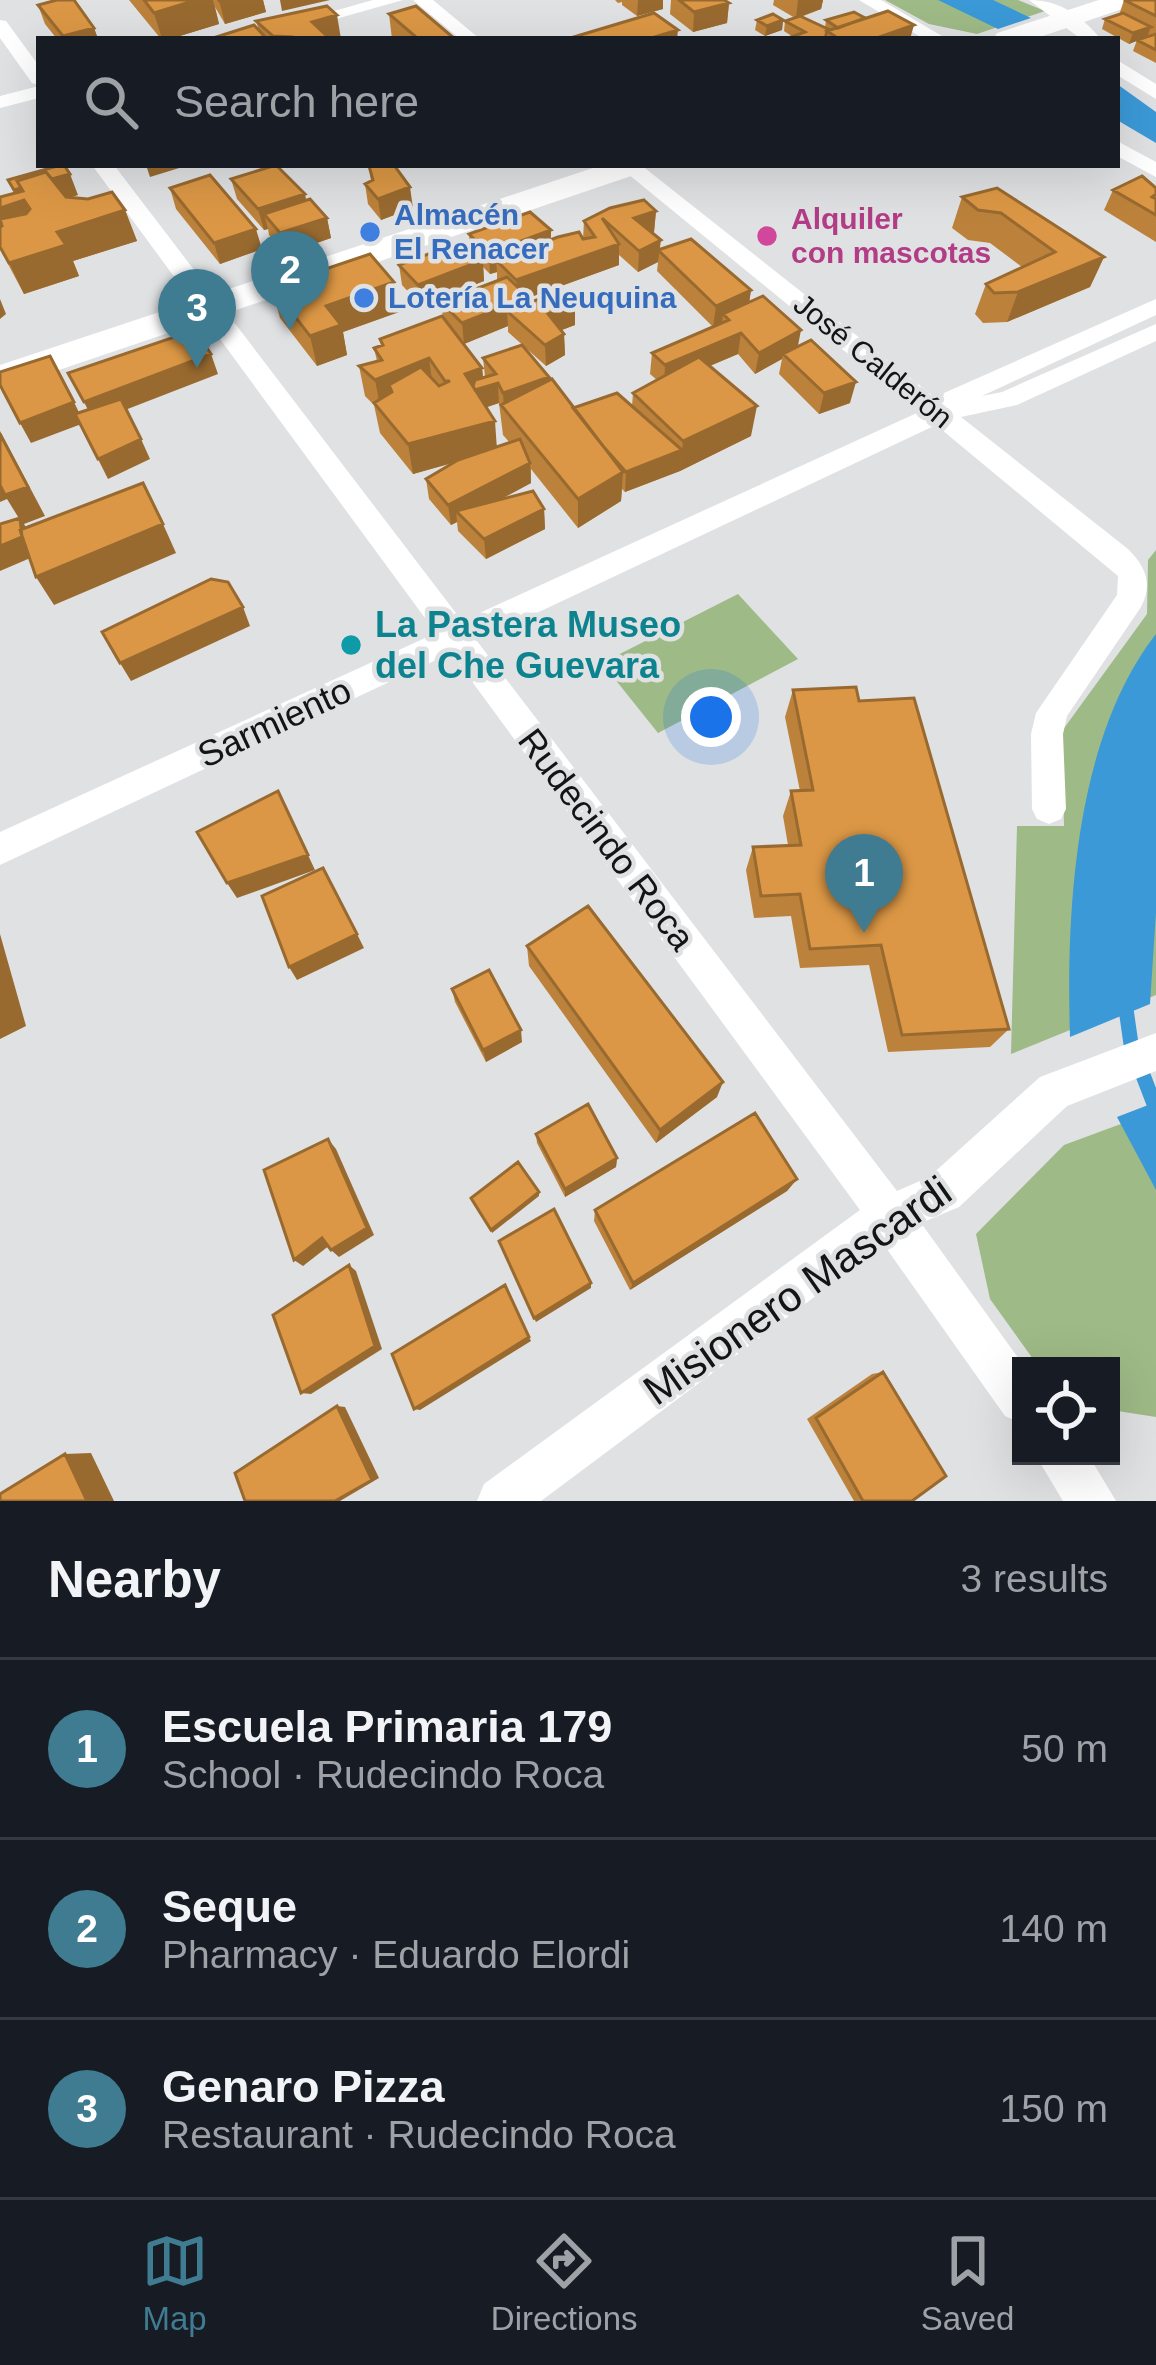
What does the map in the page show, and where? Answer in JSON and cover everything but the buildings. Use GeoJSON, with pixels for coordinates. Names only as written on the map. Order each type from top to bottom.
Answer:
{"type":"FeatureCollection","features":[{"type":"Feature","properties":{"kind":"main road"},"geometry":{"type":"LineString","coordinates":[[1016,36],[1124,0]]}},
{"type":"Feature","properties":{"kind":"main road"},"geometry":{"type":"LineString","coordinates":[[0,378],[621,168]]}},
{"type":"Feature","properties":{"kind":"street"},"geometry":{"type":"LineString","coordinates":[[255,36],[394,0]]}},
{"type":"Feature","properties":{"kind":"street"},"geometry":{"type":"LineString","coordinates":[[422,0],[467,36]]}},
{"type":"Feature","properties":{"kind":"street"},"geometry":{"type":"LineString","coordinates":[[868,0],[933,36]]}},
{"type":"Feature","properties":{"kind":"street"},"geometry":{"type":"LineString","coordinates":[[1038,0],[1087,36]]}},
{"type":"Feature","properties":{"kind":"street"},"geometry":{"type":"LineString","coordinates":[[0,25],[36,75]]}},
{"type":"Feature","properties":{"kind":"street"},"geometry":{"type":"LineString","coordinates":[[1120,68],[1156,93]]}},
{"type":"Feature","properties":{"kind":"street"},"geometry":{"type":"LineString","coordinates":[[0,102],[36,93]]}},
{"type":"Feature","properties":{"kind":"street"},"geometry":{"type":"LineString","coordinates":[[1120,149],[1156,171]]}},
{"type":"Feature","properties":{"kind":"street","name":"Rudecindo Roca"},"geometry":{"type":"LineString","coordinates":[[106,168],[889,1215],[1012,1387]]}},
{"type":"Feature","properties":{"kind":"street","name":"José Calderón"},"geometry":{"type":"LineString","coordinates":[[634,168],[1132,573],[1133,594],[1052,713],[1047,734],[1049,809]]}},
{"type":"Feature","properties":{"kind":"street","name":"Sarmiento"},"geometry":{"type":"LineString","coordinates":[[939,413],[960,395],[1156,306]]}},
{"type":"Feature","properties":{"kind":"street","name":"Sarmiento"},"geometry":{"type":"LineString","coordinates":[[0,849],[939,413],[1008,399],[1156,332]]}},
{"type":"Feature","properties":{"kind":"street","name":"Misionero Mascardi"},"geometry":{"type":"LineString","coordinates":[[501,1501],[889,1215],[944,1192],[1054,1091],[1156,1052]]}},
{"type":"Feature","properties":{"kind":"street"},"geometry":{"type":"LineString","coordinates":[[1066,1465],[1092,1501]]}},
{"type":"Feature","properties":{"kind":"green space"},"geometry":{"type":"Polygon","coordinates":[[[885,0],[1018,0],[1045,11],[977,34],[929,24],[885,0]]]}},
{"type":"Feature","properties":{"kind":"green space"},"geometry":{"type":"Polygon","coordinates":[[[1156,550],[1156,995],[1011,1054],[1017,826],[1064,826],[1062,731],[1147,614],[1148,560],[1156,550]]]}},
{"type":"Feature","properties":{"kind":"green space"},"geometry":{"type":"Polygon","coordinates":[[[738,594],[798,659],[658,733],[602,663],[738,594]]]}},
{"type":"Feature","properties":{"kind":"green space"},"geometry":{"type":"Polygon","coordinates":[[[1156,1111],[1156,1417],[1120,1411],[1120,1357],[1032,1357],[990,1299],[976,1234],[1064,1145],[1156,1111]]]}},
{"type":"Feature","properties":{"kind":"water"},"geometry":{"type":"Polygon","coordinates":[[[938,0],[993,0],[1031,18],[998,29],[938,0]]]}},
{"type":"Feature","properties":{"kind":"water"},"geometry":{"type":"Polygon","coordinates":[[[1120,86],[1156,112],[1156,143],[1120,122],[1120,86]]]}},
{"type":"Feature","properties":{"kind":"water"},"geometry":{"type":"Polygon","coordinates":[[[1156,634],[1156,912],[1150,1004],[1070,1037],[1074,881],[1092,773],[1129,676],[1156,634]]]}},
{"type":"Feature","properties":{"kind":"water"},"geometry":{"type":"Polygon","coordinates":[[[1156,1102],[1156,1190],[1117,1117],[1156,1102]]]}},
{"type":"Feature","properties":{"kind":"waterway"},"geometry":{"type":"LineString","coordinates":[[1125,1002],[1131,1044],[1156,1109]]}},
{"type":"Feature","properties":{"kind":"place","name":"Almacén El Renacer"},"geometry":{"type":"Point","coordinates":[370,232]}},
{"type":"Feature","properties":{"kind":"place","name":"Alquiler con mascotas"},"geometry":{"type":"Point","coordinates":[767,236]}},
{"type":"Feature","properties":{"kind":"place","name":"Lotería La Neuquina"},"geometry":{"type":"Point","coordinates":[364,298]}},
{"type":"Feature","properties":{"kind":"place","name":"Seque"},"geometry":{"type":"Point","coordinates":[290,330]}},
{"type":"Feature","properties":{"kind":"place","name":"Genaro Pizza"},"geometry":{"type":"Point","coordinates":[197,368]}},
{"type":"Feature","properties":{"kind":"place","name":"La Pastera Museo del Che Guevara"},"geometry":{"type":"Point","coordinates":[351,645]}},
{"type":"Feature","properties":{"kind":"place","name":"Escuela Primaria 179"},"geometry":{"type":"Point","coordinates":[864,933]}}]}
